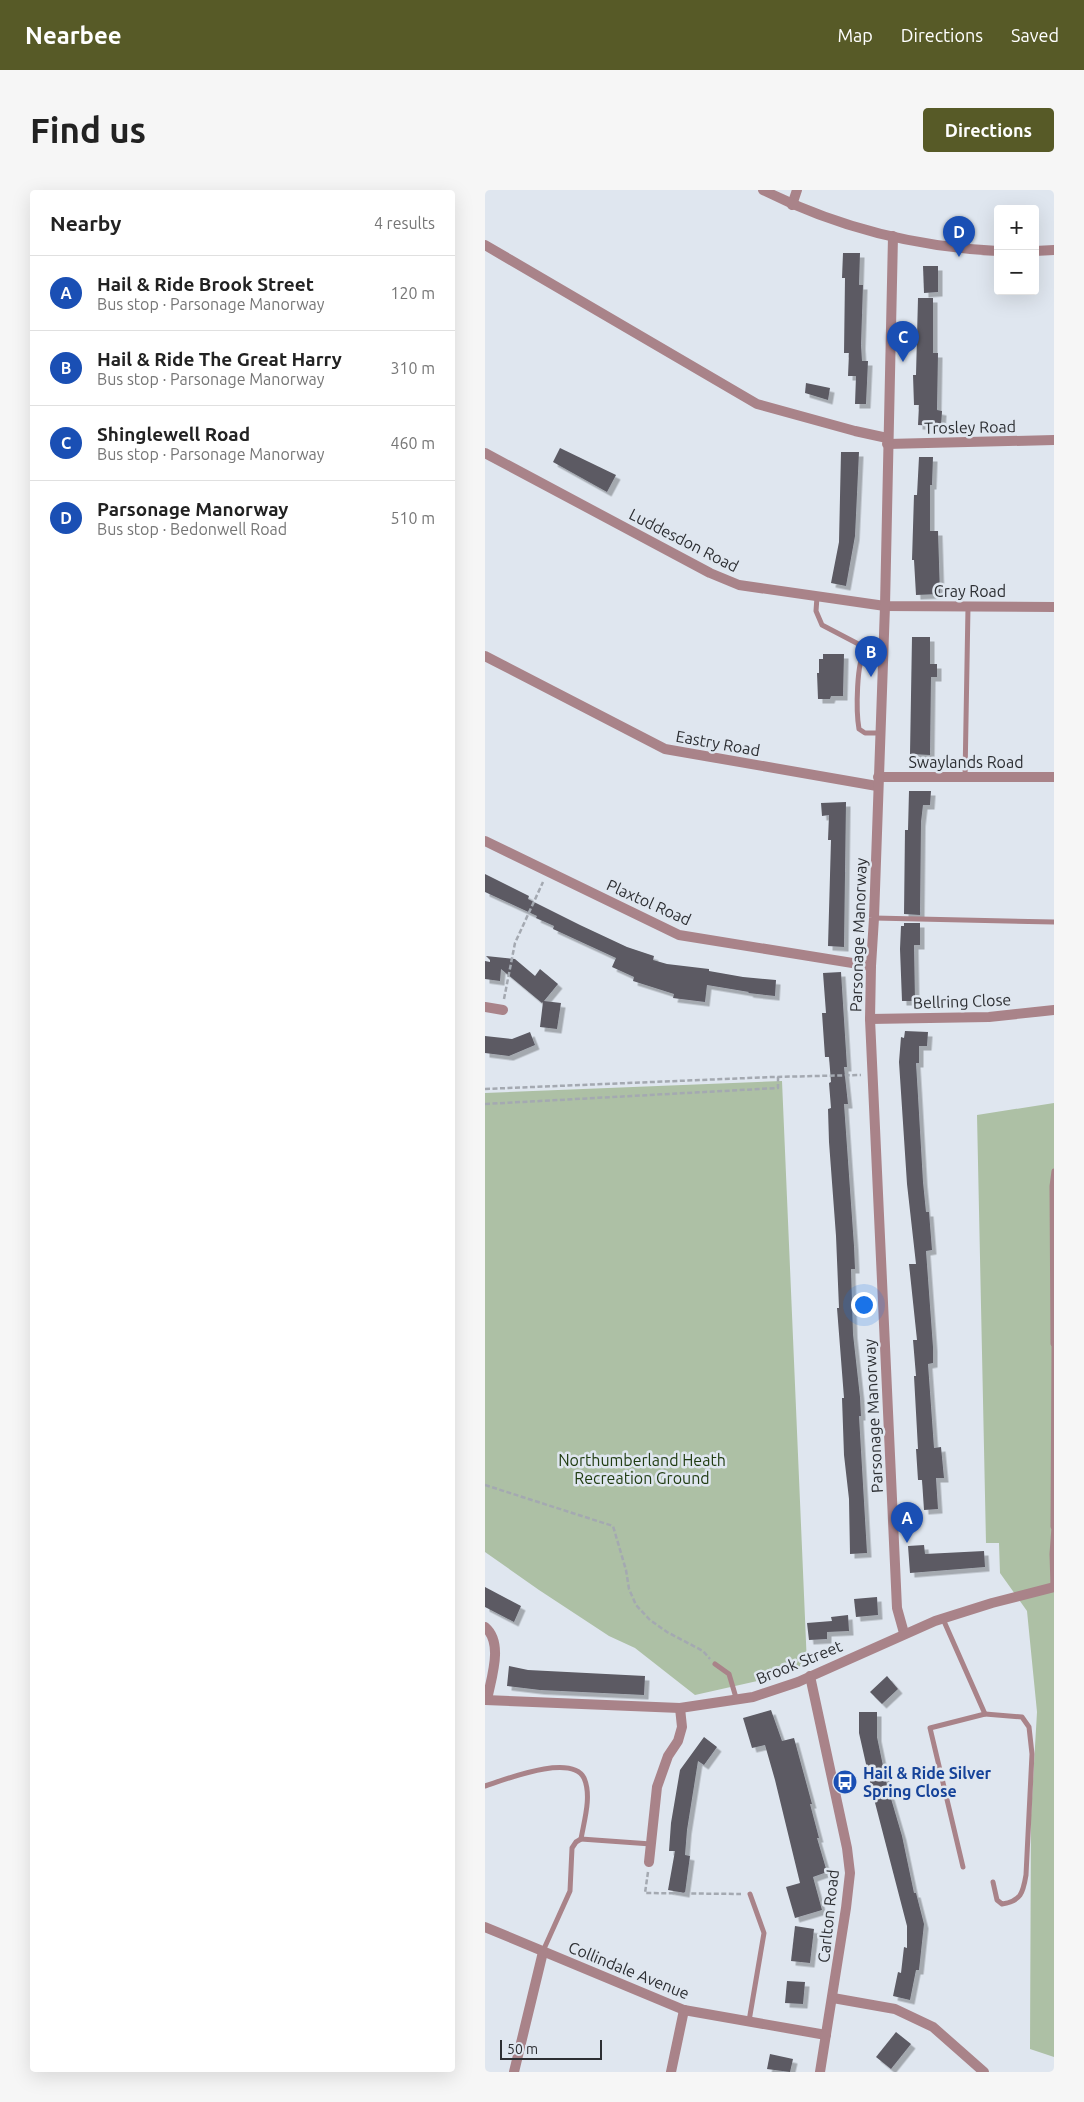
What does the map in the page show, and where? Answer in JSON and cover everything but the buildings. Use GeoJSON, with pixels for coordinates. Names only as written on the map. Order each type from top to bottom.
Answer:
{"type":"FeatureCollection","features":[{"type":"Feature","properties":{"kind":"street"},"geometry":{"type":"LineString","coordinates":[[763,190],[792,205],[848,226],[920,243],[994,251]]}},
{"type":"Feature","properties":{"kind":"street"},"geometry":{"type":"LineString","coordinates":[[792,205],[797,190]]}},
{"type":"Feature","properties":{"kind":"street","name":"Parsonage Manorway"},"geometry":{"type":"LineString","coordinates":[[893,236],[887,441],[884,648],[870,1019],[897,1608],[904,1633]]}},
{"type":"Feature","properties":{"kind":"street","name":"Trosley Road"},"geometry":{"type":"LineString","coordinates":[[485,245],[757,404],[887,441],[1054,440]]}},
{"type":"Feature","properties":{"kind":"street"},"geometry":{"type":"LineString","coordinates":[[1039,251],[1054,250]]}},
{"type":"Feature","properties":{"kind":"street","name":"Luddesdon Road"},"geometry":{"type":"LineString","coordinates":[[485,453],[710,573],[739,585],[885,606]]}},
{"type":"Feature","properties":{"kind":"street","name":"Cray Road"},"geometry":{"type":"LineString","coordinates":[[885,606],[1054,607]]}},
{"type":"Feature","properties":{"kind":"street","name":"Eastry Road"},"geometry":{"type":"LineString","coordinates":[[485,656],[665,749],[878,782]]}},
{"type":"Feature","properties":{"kind":"street","name":"Swaylands Road"},"geometry":{"type":"LineString","coordinates":[[878,782],[965,778],[1054,777]]}},
{"type":"Feature","properties":{"kind":"street","name":"Plaxtol Road"},"geometry":{"type":"LineString","coordinates":[[485,841],[679,935],[871,966]]}},
{"type":"Feature","properties":{"kind":"street"},"geometry":{"type":"LineString","coordinates":[[485,1007],[503,1010]]}},
{"type":"Feature","properties":{"kind":"street","name":"Bellring Close"},"geometry":{"type":"LineString","coordinates":[[870,1019],[989,1017],[1054,1010]]}},
{"type":"Feature","properties":{"kind":"street","name":"Brook Street"},"geometry":{"type":"LineString","coordinates":[[486,1700],[680,1708],[737,1701],[810,1676],[904,1633],[943,1618],[1054,1588]]}},
{"type":"Feature","properties":{"kind":"street"},"geometry":{"type":"LineString","coordinates":[[485,1627],[492,1633],[496,1647],[486,1700]]}},
{"type":"Feature","properties":{"kind":"street","name":"Carlton Road"},"geometry":{"type":"LineString","coordinates":[[810,1676],[847,1848],[850,1873],[833,1998],[820,2072]]}},
{"type":"Feature","properties":{"kind":"street"},"geometry":{"type":"LineString","coordinates":[[649,1862],[657,1786],[668,1756],[678,1741],[681,1727],[680,1708]]}},
{"type":"Feature","properties":{"kind":"street","name":"Collindale Avenue"},"geometry":{"type":"LineString","coordinates":[[485,1927],[684,2010],[826,2035]]}},
{"type":"Feature","properties":{"kind":"street"},"geometry":{"type":"LineString","coordinates":[[514,2072],[543,1952]]}},
{"type":"Feature","properties":{"kind":"street"},"geometry":{"type":"LineString","coordinates":[[833,1998],[895,2009],[933,2027],[984,2072]]}},
{"type":"Feature","properties":{"kind":"street"},"geometry":{"type":"LineString","coordinates":[[671,2072],[684,2010]]}},
{"type":"Feature","properties":{"kind":"lane"},"geometry":{"type":"LineString","coordinates":[[817,595],[816,611],[822,625],[866,648],[884,648]]}},
{"type":"Feature","properties":{"kind":"lane"},"geometry":{"type":"LineString","coordinates":[[965,778],[968,606]]}},
{"type":"Feature","properties":{"kind":"lane"},"geometry":{"type":"LineString","coordinates":[[866,648],[862,653],[858,692],[859,729],[865,733],[881,733]]}},
{"type":"Feature","properties":{"kind":"lane"},"geometry":{"type":"LineString","coordinates":[[874,918],[1054,922]]}},
{"type":"Feature","properties":{"kind":"lane"},"geometry":{"type":"LineString","coordinates":[[1054,1171],[1052,1186],[1054,1588]]}},
{"type":"Feature","properties":{"kind":"lane"},"geometry":{"type":"LineString","coordinates":[[943,1618],[985,1714]]}},
{"type":"Feature","properties":{"kind":"lane"},"geometry":{"type":"LineString","coordinates":[[715,1664],[729,1674],[737,1701]]}},
{"type":"Feature","properties":{"kind":"lane"},"geometry":{"type":"LineString","coordinates":[[963,1868],[930,1728],[985,1714],[1022,1717],[1029,1727],[1032,1754],[1026,1875],[1022,1893],[1013,1902],[1002,1904],[997,1900],[993,1882]]}},
{"type":"Feature","properties":{"kind":"lane"},"geometry":{"type":"LineString","coordinates":[[485,1786],[533,1770],[545,1768],[571,1770],[580,1773],[585,1783],[587,1800],[581,1839]]}},
{"type":"Feature","properties":{"kind":"lane"},"geometry":{"type":"LineString","coordinates":[[543,1952],[570,1891],[573,1848],[576,1842],[581,1839],[651,1844]]}},
{"type":"Feature","properties":{"kind":"lane"},"geometry":{"type":"LineString","coordinates":[[749,1894],[764,1933],[749,2022]]}},
{"type":"Feature","properties":{"kind":"path"},"geometry":{"type":"LineString","coordinates":[[503,1010],[505,987],[515,943],[547,872]]}},
{"type":"Feature","properties":{"kind":"path"},"geometry":{"type":"LineString","coordinates":[[485,1089],[778,1076],[873,1075]]}},
{"type":"Feature","properties":{"kind":"path"},"geometry":{"type":"LineString","coordinates":[[485,1104],[778,1088],[778,1076]]}},
{"type":"Feature","properties":{"kind":"path"},"geometry":{"type":"LineString","coordinates":[[485,1485],[613,1526],[626,1570],[629,1589],[636,1605],[650,1620],[667,1632],[703,1651],[715,1664]]}},
{"type":"Feature","properties":{"kind":"path"},"geometry":{"type":"LineString","coordinates":[[649,1862],[645,1893],[749,1894]]}},
{"type":"Feature","properties":{"kind":"green space","name":"Northumberland Heath Recreation Ground"},"geometry":{"type":"Polygon","coordinates":[[[782,1081],[807,1665],[785,1672],[779,1666],[773,1668],[765,1675],[766,1679],[695,1695],[635,1648],[609,1636],[485,1552],[485,1093],[782,1081]]]}},
{"type":"Feature","properties":{"kind":"green space"},"geometry":{"type":"Polygon","coordinates":[[[1054,1103],[1054,2057],[1030,2049],[1031,1816],[1037,1712],[1027,1611],[1000,1573],[999,1543],[986,1543],[977,1115],[1054,1103]]]}},
{"type":"Feature","properties":{"kind":"place","name":"Parsonage Manorway"},"geometry":{"type":"Point","coordinates":[959,257]}},
{"type":"Feature","properties":{"kind":"place","name":"Shinglewell Road"},"geometry":{"type":"Point","coordinates":[903,362]}},
{"type":"Feature","properties":{"kind":"place","name":"Hail & Ride The Great Harry"},"geometry":{"type":"Point","coordinates":[871,677]}},
{"type":"Feature","properties":{"kind":"place","name":"Hail & Ride Brook Street"},"geometry":{"type":"Point","coordinates":[907,1543]}},
{"type":"Feature","properties":{"kind":"place","name":"Hail & Ride Silver Spring Close"},"geometry":{"type":"Point","coordinates":[845,1782]}}]}
